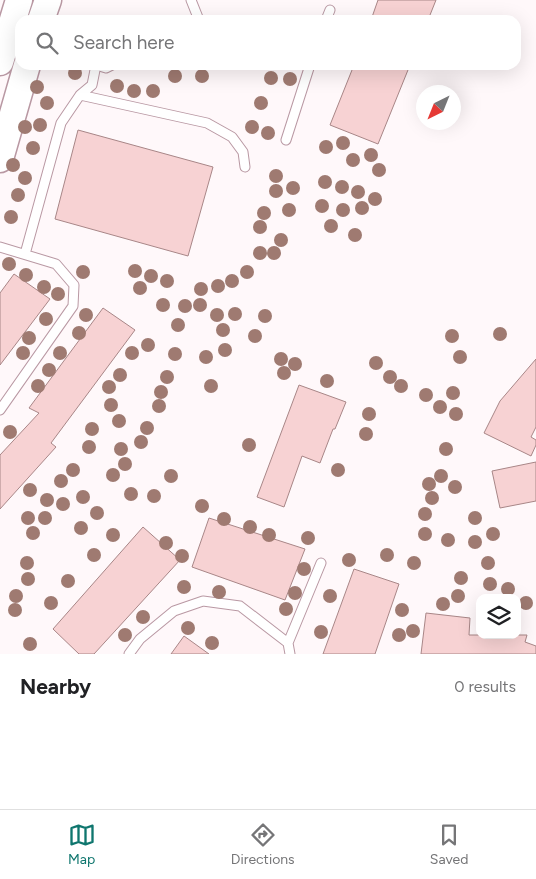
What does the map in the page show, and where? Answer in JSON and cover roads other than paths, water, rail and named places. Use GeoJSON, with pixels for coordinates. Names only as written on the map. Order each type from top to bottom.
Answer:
{"type":"FeatureCollection","features":[{"type":"Feature","properties":{"kind":"street"},"geometry":{"type":"LineString","coordinates":[[5,44],[19,0]]}},
{"type":"Feature","properties":{"kind":"street"},"geometry":{"type":"LineString","coordinates":[[43,15],[48,0]]}},
{"type":"Feature","properties":{"kind":"street"},"geometry":{"type":"LineString","coordinates":[[0,159],[26,70]]}},
{"type":"Feature","properties":{"kind":"lane"},"geometry":{"type":"LineString","coordinates":[[191,0],[197,15]]}},
{"type":"Feature","properties":{"kind":"lane"},"geometry":{"type":"LineString","coordinates":[[328,15],[330,10]]}},
{"type":"Feature","properties":{"kind":"lane"},"geometry":{"type":"LineString","coordinates":[[25,254],[61,123],[80,95],[92,85],[95,70]]}},
{"type":"Feature","properties":{"kind":"lane"},"geometry":{"type":"LineString","coordinates":[[286,140],[308,70]]}},
{"type":"Feature","properties":{"kind":"lane"},"geometry":{"type":"LineString","coordinates":[[80,95],[207,123],[232,137],[243,152],[245,166]]}},
{"type":"Feature","properties":{"kind":"lane"},"geometry":{"type":"LineString","coordinates":[[0,247],[56,264],[74,285],[73,306],[0,410]]}},
{"type":"Feature","properties":{"kind":"lane"},"geometry":{"type":"LineString","coordinates":[[290,654],[288,643],[321,563]]}},
{"type":"Feature","properties":{"kind":"lane"},"geometry":{"type":"LineString","coordinates":[[129,654],[140,639],[174,611],[203,601],[240,606],[288,643]]}}]}
